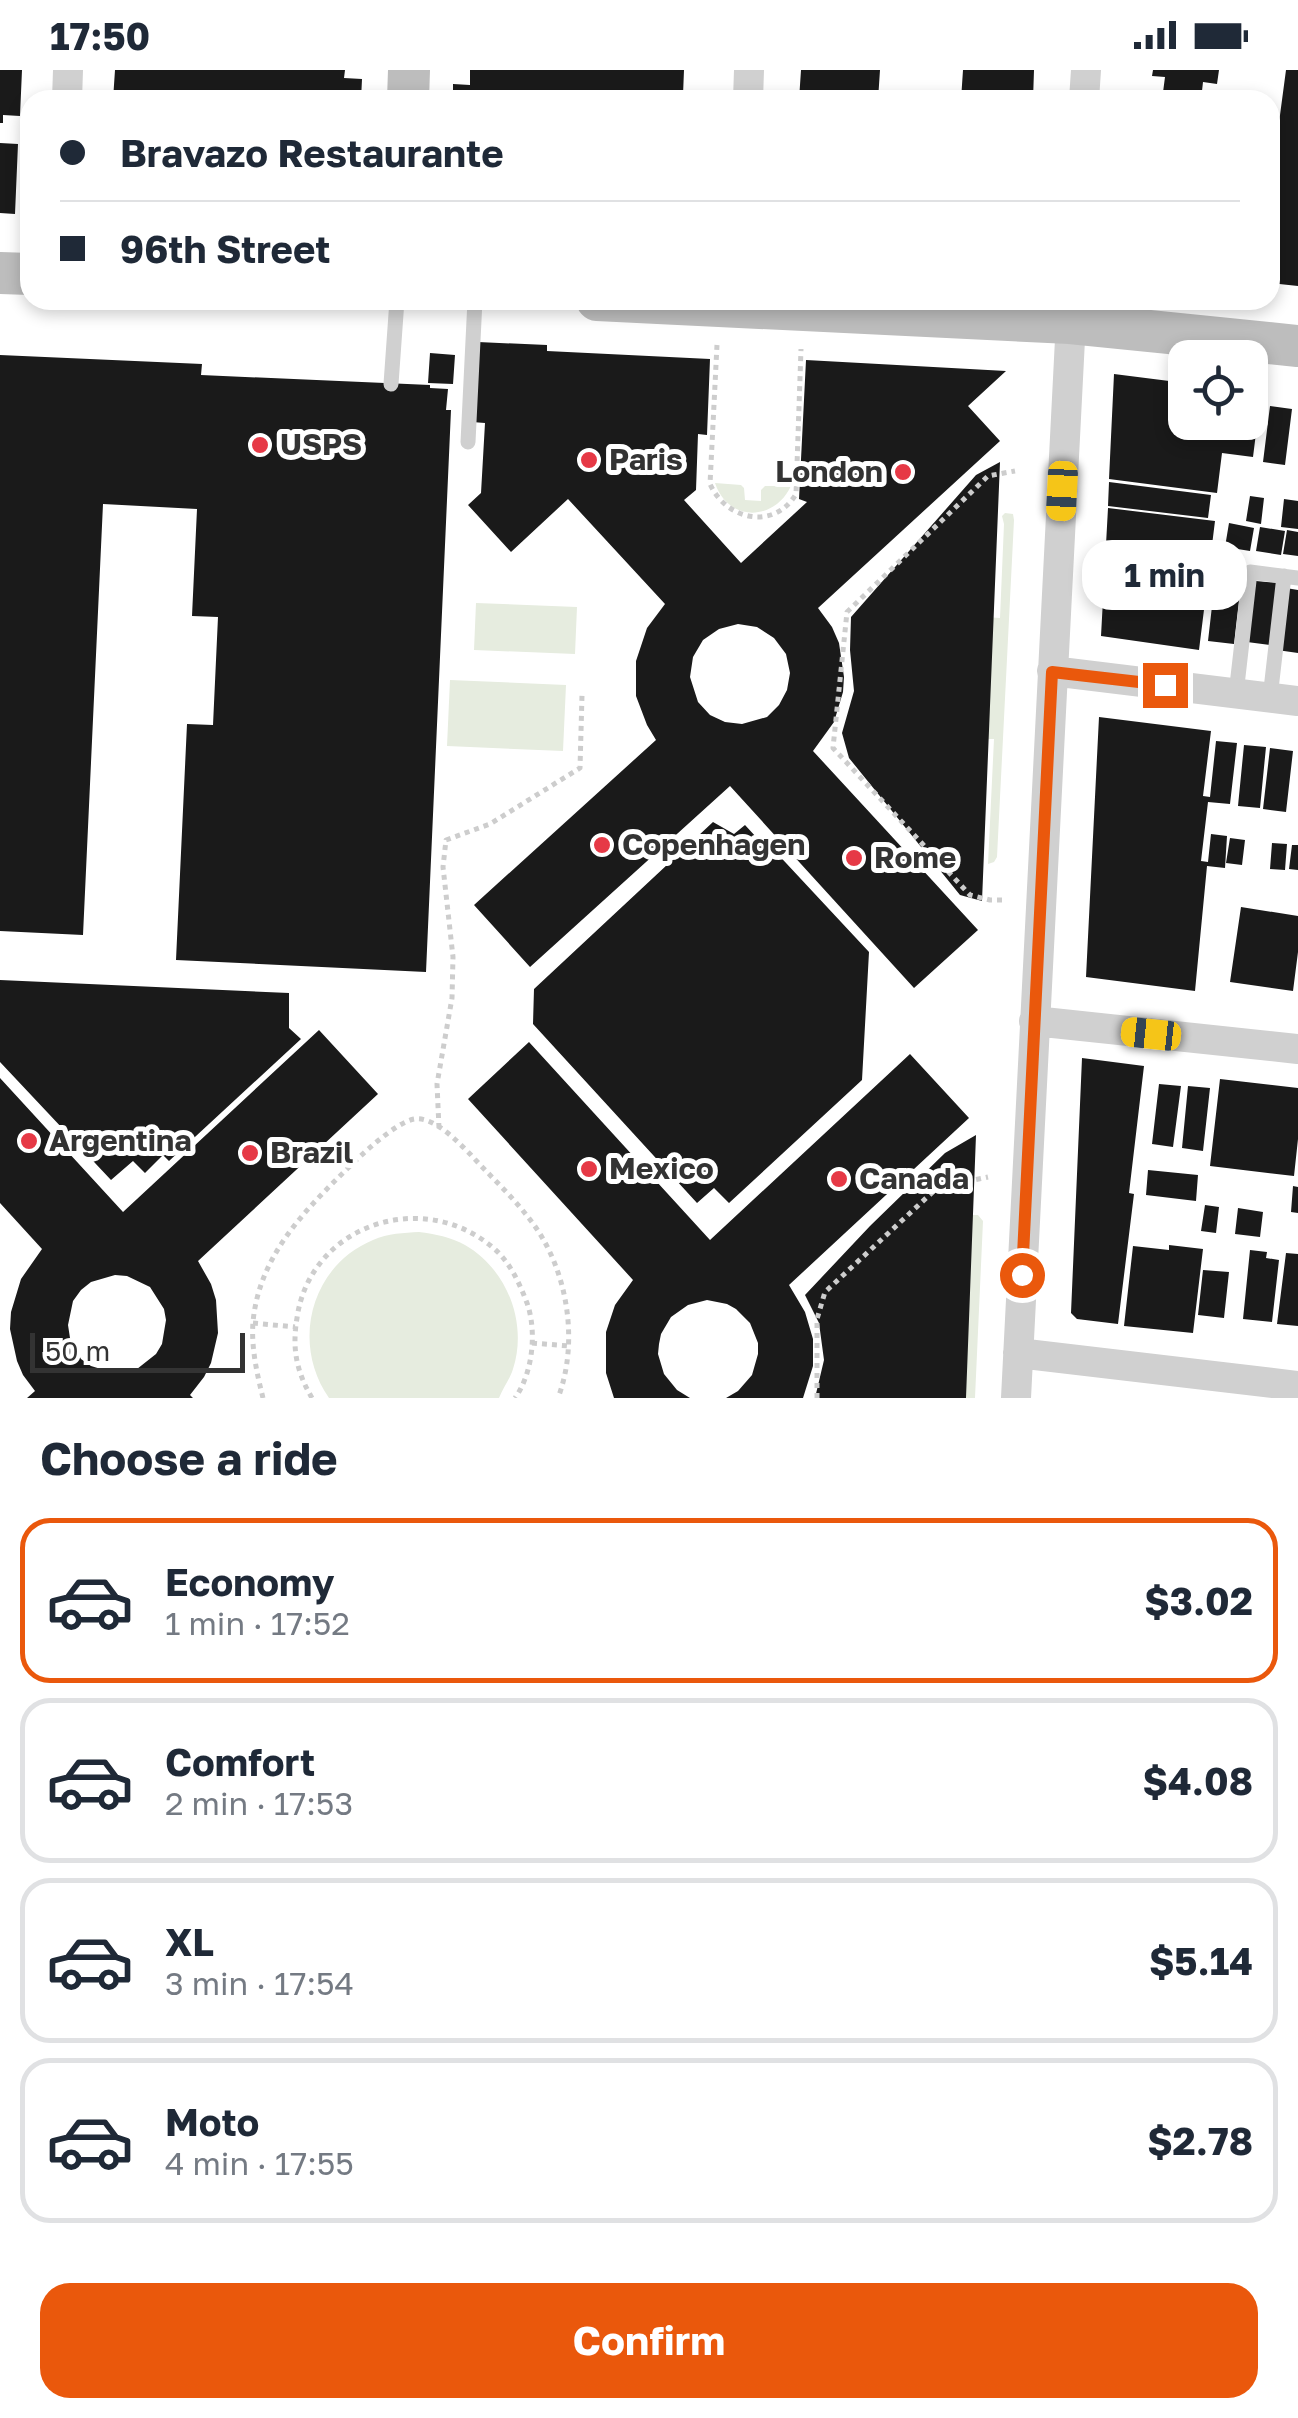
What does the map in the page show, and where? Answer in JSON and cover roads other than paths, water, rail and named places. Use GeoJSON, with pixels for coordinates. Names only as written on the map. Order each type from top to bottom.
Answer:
{"type":"FeatureCollection","features":[{"type":"Feature","properties":{"kind":"main road"},"geometry":{"type":"LineString","coordinates":[[988,310],[1071,312],[1298,346]]}},
{"type":"Feature","properties":{"kind":"street"},"geometry":{"type":"LineString","coordinates":[[1016,1398],[1071,312]]}},
{"type":"Feature","properties":{"kind":"street"},"geometry":{"type":"LineString","coordinates":[[1052,672],[1284,699]]}},
{"type":"Feature","properties":{"kind":"street"},"geometry":{"type":"LineString","coordinates":[[1034,1021],[1298,1049]]}},
{"type":"Feature","properties":{"kind":"street"},"geometry":{"type":"LineString","coordinates":[[1018,1353],[1298,1386]]}},
{"type":"Feature","properties":{"kind":"lane"},"geometry":{"type":"LineString","coordinates":[[392,384],[397,310]]}},
{"type":"Feature","properties":{"kind":"lane"},"geometry":{"type":"LineString","coordinates":[[468,442],[475,310]]}},
{"type":"Feature","properties":{"kind":"lane"},"geometry":{"type":"LineString","coordinates":[[1236,694],[1243,571],[1291,577],[1284,699]]}},
{"type":"Feature","properties":{"kind":"place","name":"USPS"},"geometry":{"type":"Point","coordinates":[260,445]}},
{"type":"Feature","properties":{"kind":"place","name":"Paris"},"geometry":{"type":"Point","coordinates":[589,460]}},
{"type":"Feature","properties":{"kind":"place","name":"London"},"geometry":{"type":"Point","coordinates":[903,472]}},
{"type":"Feature","properties":{"kind":"place","name":"Copenhagen"},"geometry":{"type":"Point","coordinates":[602,845]}},
{"type":"Feature","properties":{"kind":"place","name":"Rome"},"geometry":{"type":"Point","coordinates":[854,858]}},
{"type":"Feature","properties":{"kind":"place","name":"Argentina"},"geometry":{"type":"Point","coordinates":[29,1141]}},
{"type":"Feature","properties":{"kind":"place","name":"Brazil"},"geometry":{"type":"Point","coordinates":[250,1153]}},
{"type":"Feature","properties":{"kind":"place","name":"Mexico"},"geometry":{"type":"Point","coordinates":[589,1169]}},
{"type":"Feature","properties":{"kind":"place","name":"Canada"},"geometry":{"type":"Point","coordinates":[839,1179]}}]}
